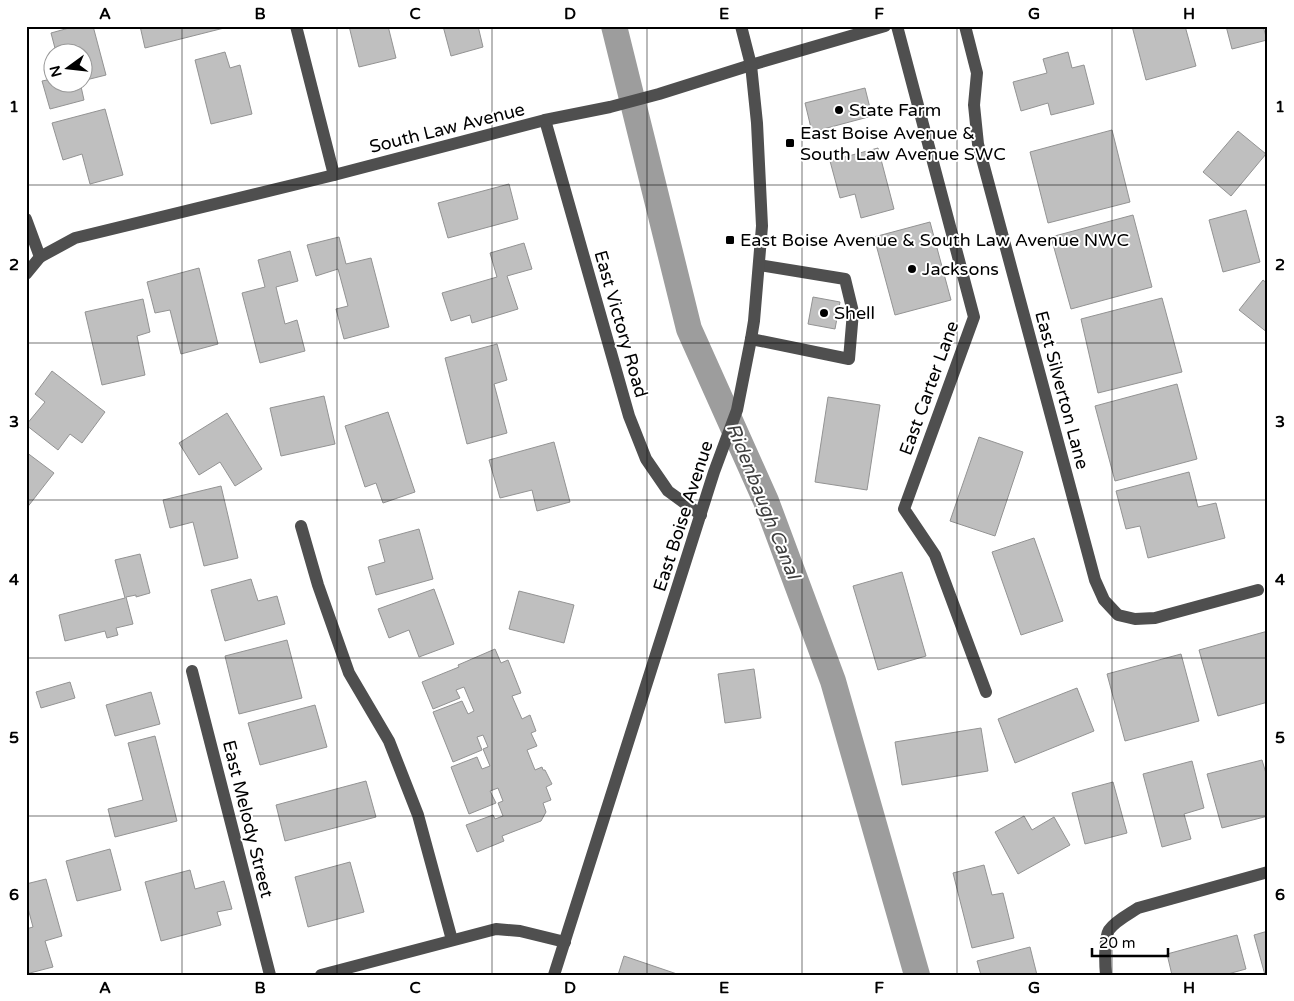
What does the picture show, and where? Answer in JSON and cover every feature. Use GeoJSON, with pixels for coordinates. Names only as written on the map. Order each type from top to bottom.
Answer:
{"type":"FeatureCollection","features":[{"type":"Feature","properties":{"kind":"street"},"geometry":{"type":"LineString","coordinates":[[296,26],[334,175]]}},
{"type":"Feature","properties":{"kind":"street","name":"East Boise Avenue"},"geometry":{"type":"LineString","coordinates":[[554,975],[714,472],[737,410],[751,339],[762,226],[757,123],[750,65],[741,26]]}},
{"type":"Feature","properties":{"kind":"street","name":"South Law Avenue"},"geometry":{"type":"LineString","coordinates":[[26,274],[40,257],[75,238],[334,175],[545,120],[610,107],[885,26]]}},
{"type":"Feature","properties":{"kind":"street","name":"East Carter Lane"},"geometry":{"type":"LineString","coordinates":[[897,26],[974,317],[904,509],[935,555],[986,692]]}},
{"type":"Feature","properties":{"kind":"street","name":"East Silverton Lane"},"geometry":{"type":"LineString","coordinates":[[965,26],[977,73],[974,105],[978,144],[1095,580],[1104,600],[1118,615],[1135,619],[1154,618],[1258,590]]}},
{"type":"Feature","properties":{"kind":"street","name":"East Victory Road"},"geometry":{"type":"LineString","coordinates":[[545,120],[629,416],[646,459],[668,491],[701,516]]}},
{"type":"Feature","properties":{"kind":"street"},"geometry":{"type":"LineString","coordinates":[[26,219],[40,257]]}},
{"type":"Feature","properties":{"kind":"street"},"geometry":{"type":"LineString","coordinates":[[751,339],[849,359],[854,312],[845,279],[759,265]]}},
{"type":"Feature","properties":{"kind":"street"},"geometry":{"type":"LineString","coordinates":[[302,526],[318,585],[349,673],[389,741],[418,815],[452,940]]}},
{"type":"Feature","properties":{"kind":"street","name":"East Melody Street"},"geometry":{"type":"LineString","coordinates":[[192,671],[270,975]]}},
{"type":"Feature","properties":{"kind":"street"},"geometry":{"type":"LineString","coordinates":[[1106,975],[1105,950],[1109,931],[1138,908],[1268,872]]}},
{"type":"Feature","properties":{"kind":"street"},"geometry":{"type":"LineString","coordinates":[[321,975],[496,929],[520,931],[565,942]]}},
{"type":"Feature","properties":{"kind":"building"},"geometry":{"type":"Polygon","coordinates":[[[76,26],[93,26],[106,75],[92,78],[92,42],[53,42],[51,33],[76,26]]]}},
{"type":"Feature","properties":{"kind":"building"},"geometry":{"type":"Polygon","coordinates":[[[140,26],[232,26],[145,48],[140,26]]]}},
{"type":"Feature","properties":{"kind":"building"},"geometry":{"type":"Polygon","coordinates":[[[349,26],[388,26],[396,58],[359,67],[349,26]]]}},
{"type":"Feature","properties":{"kind":"building"},"geometry":{"type":"Polygon","coordinates":[[[443,26],[478,26],[483,47],[451,56],[443,26]]]}},
{"type":"Feature","properties":{"kind":"building"},"geometry":{"type":"Polygon","coordinates":[[[1132,26],[1185,26],[1196,66],[1146,80],[1132,26]]]}},
{"type":"Feature","properties":{"kind":"building"},"geometry":{"type":"Polygon","coordinates":[[[1226,26],[1263,26],[1267,40],[1232,49],[1226,26]]]}},
{"type":"Feature","properties":{"kind":"building"},"geometry":{"type":"Polygon","coordinates":[[[225,52],[230,68],[240,65],[252,114],[211,124],[195,60],[225,52]]]}},
{"type":"Feature","properties":{"kind":"building"},"geometry":{"type":"Polygon","coordinates":[[[1068,52],[1072,68],[1084,65],[1094,104],[1051,115],[1048,103],[1021,111],[1013,82],[1047,73],[1043,59],[1068,52]]]}},
{"type":"Feature","properties":{"kind":"building","name":"State Farm"},"geometry":{"type":"Polygon","coordinates":[[[865,88],[872,116],[812,132],[805,103],[865,88]]]}},
{"type":"Feature","properties":{"kind":"building"},"geometry":{"type":"Polygon","coordinates":[[[45,92],[82,92],[84,100],[50,109],[45,92]]]}},
{"type":"Feature","properties":{"kind":"building"},"geometry":{"type":"Polygon","coordinates":[[[105,109],[123,175],[90,184],[82,154],[63,160],[52,123],[105,109]]]}},
{"type":"Feature","properties":{"kind":"building"},"geometry":{"type":"Polygon","coordinates":[[[1112,130],[1130,202],[1048,223],[1030,152],[1112,130]]]}},
{"type":"Feature","properties":{"kind":"building"},"geometry":{"type":"Polygon","coordinates":[[[1238,131],[1266,154],[1231,196],[1203,172],[1238,131]]]}},
{"type":"Feature","properties":{"kind":"building"},"geometry":{"type":"Polygon","coordinates":[[[878,148],[894,209],[861,218],[855,194],[840,198],[830,161],[878,148]]]}},
{"type":"Feature","properties":{"kind":"building"},"geometry":{"type":"Polygon","coordinates":[[[509,184],[518,219],[448,238],[438,203],[509,184]]]}},
{"type":"Feature","properties":{"kind":"building"},"geometry":{"type":"Polygon","coordinates":[[[1246,210],[1260,262],[1223,272],[1209,220],[1246,210]]]}},
{"type":"Feature","properties":{"kind":"building"},"geometry":{"type":"Polygon","coordinates":[[[1133,215],[1152,287],[1071,309],[1051,237],[1133,215]]]}},
{"type":"Feature","properties":{"kind":"building","name":"Jacksons"},"geometry":{"type":"Polygon","coordinates":[[[930,222],[951,300],[895,315],[874,237],[930,222]]]}},
{"type":"Feature","properties":{"kind":"building"},"geometry":{"type":"Polygon","coordinates":[[[339,237],[346,264],[371,258],[389,327],[344,339],[336,309],[348,306],[338,269],[316,276],[307,245],[339,237]]]}},
{"type":"Feature","properties":{"kind":"building"},"geometry":{"type":"Polygon","coordinates":[[[524,243],[532,269],[507,276],[518,309],[472,323],[470,315],[451,321],[442,293],[497,277],[490,253],[524,243]]]}},
{"type":"Feature","properties":{"kind":"building"},"geometry":{"type":"Polygon","coordinates":[[[290,251],[298,281],[276,287],[285,324],[297,320],[305,351],[260,363],[242,293],[265,287],[258,260],[290,251]]]}},
{"type":"Feature","properties":{"kind":"building"},"geometry":{"type":"Polygon","coordinates":[[[199,268],[218,344],[181,354],[170,310],[155,313],[147,282],[199,268]]]}},
{"type":"Feature","properties":{"kind":"building"},"geometry":{"type":"Polygon","coordinates":[[[1263,280],[1268,284],[1268,333],[1239,310],[1263,280]]]}},
{"type":"Feature","properties":{"kind":"building","name":"Shell"},"geometry":{"type":"Polygon","coordinates":[[[813,297],[840,302],[835,329],[808,324],[813,297]]]}},
{"type":"Feature","properties":{"kind":"building"},"geometry":{"type":"Polygon","coordinates":[[[1162,298],[1182,372],[1098,393],[1081,319],[1162,298]]]}},
{"type":"Feature","properties":{"kind":"building"},"geometry":{"type":"Polygon","coordinates":[[[143,299],[150,332],[137,336],[145,375],[102,385],[85,312],[143,299]]]}},
{"type":"Feature","properties":{"kind":"building"},"geometry":{"type":"Polygon","coordinates":[[[497,344],[507,380],[494,384],[507,433],[467,444],[445,358],[497,344]]]}},
{"type":"Feature","properties":{"kind":"building"},"geometry":{"type":"Polygon","coordinates":[[[52,371],[105,412],[82,443],[70,434],[58,450],[26,425],[45,402],[35,394],[52,371]]]}},
{"type":"Feature","properties":{"kind":"building"},"geometry":{"type":"Polygon","coordinates":[[[1177,384],[1197,459],[1115,481],[1095,406],[1177,384]]]}},
{"type":"Feature","properties":{"kind":"building"},"geometry":{"type":"Polygon","coordinates":[[[324,396],[335,444],[281,456],[270,408],[324,396]]]}},
{"type":"Feature","properties":{"kind":"building"},"geometry":{"type":"Polygon","coordinates":[[[828,397],[880,405],[867,490],[815,482],[828,397]]]}},
{"type":"Feature","properties":{"kind":"building"},"geometry":{"type":"Polygon","coordinates":[[[388,412],[415,492],[383,503],[376,483],[365,487],[345,426],[388,412]]]}},
{"type":"Feature","properties":{"kind":"building"},"geometry":{"type":"Polygon","coordinates":[[[227,413],[262,469],[235,486],[220,462],[199,475],[179,443],[227,413]]]}},
{"type":"Feature","properties":{"kind":"building"},"geometry":{"type":"Polygon","coordinates":[[[979,437],[1023,452],[995,536],[950,521],[979,437]]]}},
{"type":"Feature","properties":{"kind":"building"},"geometry":{"type":"Polygon","coordinates":[[[554,442],[570,502],[537,511],[532,490],[500,498],[489,460],[554,442]]]}},
{"type":"Feature","properties":{"kind":"building"},"geometry":{"type":"Polygon","coordinates":[[[26,452],[54,473],[26,509],[26,452]]]}},
{"type":"Feature","properties":{"kind":"building"},"geometry":{"type":"Polygon","coordinates":[[[1189,472],[1198,507],[1216,503],[1225,538],[1148,558],[1140,526],[1126,529],[1116,491],[1189,472]]]}},
{"type":"Feature","properties":{"kind":"building"},"geometry":{"type":"Polygon","coordinates":[[[221,486],[238,558],[204,566],[193,522],[170,528],[163,500],[221,486]]]}},
{"type":"Feature","properties":{"kind":"building"},"geometry":{"type":"Polygon","coordinates":[[[419,529],[433,579],[376,595],[368,567],[385,562],[379,540],[419,529]]]}},
{"type":"Feature","properties":{"kind":"building"},"geometry":{"type":"Polygon","coordinates":[[[1034,538],[1063,621],[1021,635],[992,552],[1034,538]]]}},
{"type":"Feature","properties":{"kind":"building"},"geometry":{"type":"Polygon","coordinates":[[[140,554],[150,593],[136,597],[136,595],[126,597],[133,624],[116,628],[118,635],[107,638],[105,631],[65,641],[59,615],[125,598],[115,560],[140,554]]]}},
{"type":"Feature","properties":{"kind":"building"},"geometry":{"type":"Polygon","coordinates":[[[902,572],[926,656],[878,670],[853,586],[902,572]]]}},
{"type":"Feature","properties":{"kind":"building"},"geometry":{"type":"Polygon","coordinates":[[[251,579],[258,601],[277,596],[285,624],[225,641],[211,590],[251,579]]]}},
{"type":"Feature","properties":{"kind":"building"},"geometry":{"type":"Polygon","coordinates":[[[434,589],[454,644],[419,657],[409,630],[389,638],[378,609],[434,589]]]}},
{"type":"Feature","properties":{"kind":"building"},"geometry":{"type":"Polygon","coordinates":[[[519,591],[574,605],[564,643],[509,629],[519,591]]]}},
{"type":"Feature","properties":{"kind":"building"},"geometry":{"type":"Polygon","coordinates":[[[1268,631],[1268,702],[1218,716],[1199,650],[1268,631]]]}},
{"type":"Feature","properties":{"kind":"building"},"geometry":{"type":"Polygon","coordinates":[[[287,640],[302,698],[239,714],[225,656],[287,640]]]}},
{"type":"Feature","properties":{"kind":"building"},"geometry":{"type":"Polygon","coordinates":[[[495,649],[501,663],[508,660],[521,693],[512,696],[522,719],[530,715],[536,731],[531,733],[537,746],[527,750],[535,770],[542,767],[552,784],[546,787],[551,800],[543,803],[546,812],[541,821],[502,836],[504,841],[477,852],[466,825],[493,815],[495,819],[503,816],[498,803],[503,801],[498,788],[490,791],[496,803],[469,814],[451,767],[477,757],[482,769],[490,766],[483,749],[488,747],[483,735],[477,737],[482,750],[453,762],[433,712],[462,701],[468,714],[474,711],[464,687],[456,690],[460,698],[433,709],[422,682],[459,667],[458,665],[495,649]]]}},
{"type":"Feature","properties":{"kind":"building"},"geometry":{"type":"Polygon","coordinates":[[[1181,654],[1199,721],[1125,741],[1107,674],[1181,654]]]}},
{"type":"Feature","properties":{"kind":"building"},"geometry":{"type":"Polygon","coordinates":[[[754,669],[761,718],[725,723],[718,674],[754,669]]]}},
{"type":"Feature","properties":{"kind":"building"},"geometry":{"type":"Polygon","coordinates":[[[70,682],[75,698],[41,708],[36,692],[70,682]]]}},
{"type":"Feature","properties":{"kind":"building"},"geometry":{"type":"Polygon","coordinates":[[[1077,688],[1094,731],[1015,763],[998,719],[1077,688]]]}},
{"type":"Feature","properties":{"kind":"building"},"geometry":{"type":"Polygon","coordinates":[[[151,692],[160,724],[115,736],[106,705],[151,692]]]}},
{"type":"Feature","properties":{"kind":"building"},"geometry":{"type":"Polygon","coordinates":[[[315,705],[327,747],[260,765],[248,723],[315,705]]]}},
{"type":"Feature","properties":{"kind":"building"},"geometry":{"type":"Polygon","coordinates":[[[981,728],[988,771],[902,785],[895,742],[981,728]]]}},
{"type":"Feature","properties":{"kind":"building"},"geometry":{"type":"Polygon","coordinates":[[[155,736],[177,821],[115,837],[108,809],[143,800],[128,743],[155,736]]]}},
{"type":"Feature","properties":{"kind":"building"},"geometry":{"type":"Polygon","coordinates":[[[1262,760],[1268,780],[1268,816],[1222,828],[1207,774],[1262,760]]]}},
{"type":"Feature","properties":{"kind":"building"},"geometry":{"type":"Polygon","coordinates":[[[1192,761],[1204,808],[1184,814],[1191,839],[1162,847],[1143,774],[1192,761]]]}},
{"type":"Feature","properties":{"kind":"building"},"geometry":{"type":"Polygon","coordinates":[[[366,781],[376,817],[285,841],[276,805],[366,781]]]}},
{"type":"Feature","properties":{"kind":"building"},"geometry":{"type":"Polygon","coordinates":[[[1113,782],[1127,833],[1085,844],[1072,793],[1113,782]]]}},
{"type":"Feature","properties":{"kind":"building"},"geometry":{"type":"Polygon","coordinates":[[[1024,816],[1032,830],[1054,817],[1070,845],[1018,874],[995,832],[1024,816]]]}},
{"type":"Feature","properties":{"kind":"building"},"geometry":{"type":"Polygon","coordinates":[[[110,849],[121,890],[77,901],[66,861],[110,849]]]}},
{"type":"Feature","properties":{"kind":"building"},"geometry":{"type":"Polygon","coordinates":[[[350,862],[364,912],[308,927],[295,877],[350,862]]]}},
{"type":"Feature","properties":{"kind":"building"},"geometry":{"type":"Polygon","coordinates":[[[984,865],[992,895],[1003,893],[1014,938],[972,948],[953,873],[984,865]]]}},
{"type":"Feature","properties":{"kind":"building"},"geometry":{"type":"Polygon","coordinates":[[[190,870],[195,889],[224,881],[232,909],[217,912],[221,925],[161,941],[145,882],[190,870]]]}},
{"type":"Feature","properties":{"kind":"building"},"geometry":{"type":"Polygon","coordinates":[[[46,879],[62,936],[45,941],[53,967],[26,974],[26,929],[33,927],[26,901],[26,884],[46,879]]]}},
{"type":"Feature","properties":{"kind":"building"},"geometry":{"type":"Polygon","coordinates":[[[1268,931],[1268,975],[1265,975],[1254,935],[1268,931]]]}},
{"type":"Feature","properties":{"kind":"building"},"geometry":{"type":"Polygon","coordinates":[[[1237,935],[1246,969],[1224,975],[1172,975],[1167,954],[1237,935]]]}},
{"type":"Feature","properties":{"kind":"building"},"geometry":{"type":"Polygon","coordinates":[[[1030,947],[1037,975],[981,975],[977,961],[1030,947]]]}},
{"type":"Feature","properties":{"kind":"building"},"geometry":{"type":"Polygon","coordinates":[[[624,956],[680,975],[618,975],[624,956]]]}},
{"type":"Feature","properties":{"kind":"waterway","name":"Ridenbaugh Canal"},"geometry":{"type":"LineString","coordinates":[[614,26],[689,329],[766,501],[833,681],[917,975]]}},
{"type":"Feature","properties":{"kind":"place","name":"State Farm"},"geometry":{"type":"Point","coordinates":[839,110]}},
{"type":"Feature","properties":{"kind":"place","name":"East Boise Avenue & South Law Avenue SWC"},"geometry":{"type":"Point","coordinates":[790,143]}},
{"type":"Feature","properties":{"kind":"place","name":"East Boise Avenue & South Law Avenue NWC"},"geometry":{"type":"Point","coordinates":[730,240]}},
{"type":"Feature","properties":{"kind":"place","name":"Jacksons"},"geometry":{"type":"Point","coordinates":[912,269]}},
{"type":"Feature","properties":{"kind":"place","name":"Shell"},"geometry":{"type":"Point","coordinates":[824,313]}}]}
